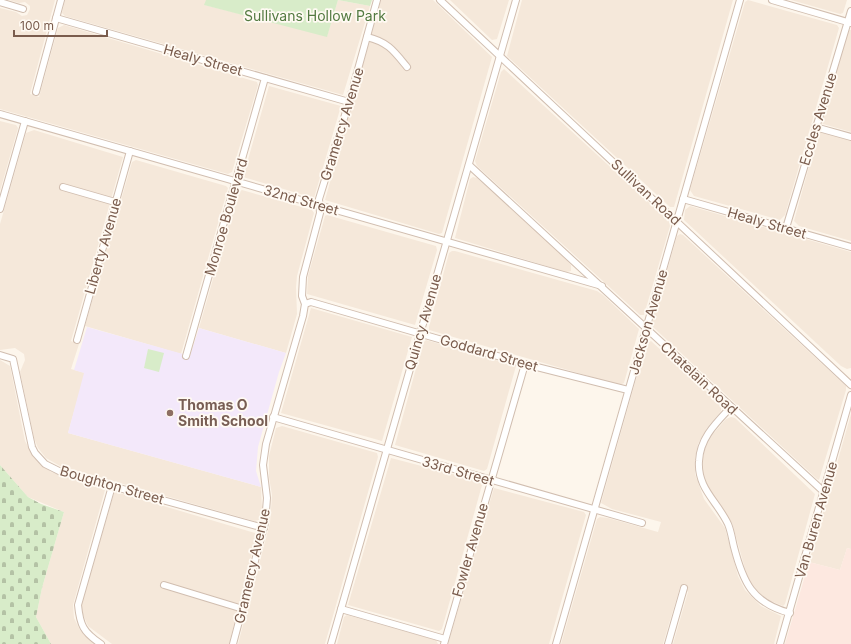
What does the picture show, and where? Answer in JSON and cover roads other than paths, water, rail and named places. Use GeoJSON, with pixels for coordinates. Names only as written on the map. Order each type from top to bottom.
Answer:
{"type":"FeatureCollection","features":[{"type":"Feature","properties":{"kind":"street"},"geometry":{"type":"LineString","coordinates":[[36,92],[61,0]]}},
{"type":"Feature","properties":{"kind":"street","name":"Gramercy Avenue"},"geometry":{"type":"LineString","coordinates":[[233,644],[264,528],[267,498],[264,455],[273,417],[305,304],[302,296],[303,277],[320,213],[319,199],[349,102],[377,0]]}},
{"type":"Feature","properties":{"kind":"street","name":"Sullivan Road"},"geometry":{"type":"LineString","coordinates":[[440,0],[851,385]]}},
{"type":"Feature","properties":{"kind":"street","name":"Quincy Avenue"},"geometry":{"type":"LineString","coordinates":[[331,644],[516,0]]}},
{"type":"Feature","properties":{"kind":"street","name":"Jackson Avenue"},"geometry":{"type":"LineString","coordinates":[[556,644],[740,0]]}},
{"type":"Feature","properties":{"kind":"street"},"geometry":{"type":"LineString","coordinates":[[772,0],[849,23]]}},
{"type":"Feature","properties":{"kind":"street"},"geometry":{"type":"LineString","coordinates":[[0,2],[23,9]]}},
{"type":"Feature","properties":{"kind":"street","name":"Eccles Avenue"},"geometry":{"type":"LineString","coordinates":[[786,228],[815,127],[849,23],[851,11]]}},
{"type":"Feature","properties":{"kind":"street","name":"Healy Street"},"geometry":{"type":"LineString","coordinates":[[56,18],[349,102]]}},
{"type":"Feature","properties":{"kind":"street"},"geometry":{"type":"LineString","coordinates":[[367,37],[379,40],[390,46],[407,67]]}},
{"type":"Feature","properties":{"kind":"street","name":"Monroe Boulevard"},"geometry":{"type":"LineString","coordinates":[[186,356],[265,78]]}},
{"type":"Feature","properties":{"kind":"street","name":"32nd Street"},"geometry":{"type":"LineString","coordinates":[[0,114],[602,286]]}},
{"type":"Feature","properties":{"kind":"street"},"geometry":{"type":"LineString","coordinates":[[0,209],[25,121]]}},
{"type":"Feature","properties":{"kind":"street"},"geometry":{"type":"LineString","coordinates":[[815,127],[851,137]]}},
{"type":"Feature","properties":{"kind":"street","name":"Liberty Avenue"},"geometry":{"type":"LineString","coordinates":[[77,340],[130,151]]}},
{"type":"Feature","properties":{"kind":"street","name":"Chatelain Road"},"geometry":{"type":"LineString","coordinates":[[469,165],[824,492]]}},
{"type":"Feature","properties":{"kind":"street"},"geometry":{"type":"LineString","coordinates":[[63,187],[115,202]]}},
{"type":"Feature","properties":{"kind":"street","name":"Healy Street"},"geometry":{"type":"LineString","coordinates":[[683,199],[851,247]]}},
{"type":"Feature","properties":{"kind":"street","name":"Goddard Street"},"geometry":{"type":"LineString","coordinates":[[305,304],[311,302],[525,364],[628,390]]}},
{"type":"Feature","properties":{"kind":"street","name":"Boughton Street"},"geometry":{"type":"LineString","coordinates":[[0,355],[13,359],[29,438],[35,453],[52,468],[264,528]]}},
{"type":"Feature","properties":{"kind":"street","name":"Fowler Avenue"},"geometry":{"type":"LineString","coordinates":[[444,642],[525,364]]}},
{"type":"Feature","properties":{"kind":"street","name":"Van Buren Avenue"},"geometry":{"type":"LineString","coordinates":[[780,644],[851,395]]}},
{"type":"Feature","properties":{"kind":"street"},"geometry":{"type":"LineString","coordinates":[[731,407],[712,428],[703,442],[699,455],[700,477],[708,496],[728,524],[740,569],[748,587],[761,600],[780,610],[790,613]]}},
{"type":"Feature","properties":{"kind":"street","name":"33rd Street"},"geometry":{"type":"LineString","coordinates":[[273,417],[642,523]]}},
{"type":"Feature","properties":{"kind":"street"},"geometry":{"type":"LineString","coordinates":[[101,644],[93,639],[80,624],[78,605],[112,486]]}},
{"type":"Feature","properties":{"kind":"street"},"geometry":{"type":"LineString","coordinates":[[164,585],[243,609]]}},
{"type":"Feature","properties":{"kind":"street"},"geometry":{"type":"LineString","coordinates":[[668,644],[684,588]]}},
{"type":"Feature","properties":{"kind":"street"},"geometry":{"type":"LineString","coordinates":[[341,609],[444,642]]}},
{"type":"Feature","properties":{"kind":"place","name":"Thomas O Smith School"},"geometry":{"type":"Point","coordinates":[170,413]}},
{"type":"Feature","properties":{"kind":"park label","name":"Sullivans Hollow Park"},"geometry":{"type":"Point","coordinates":[315,16]}}]}
